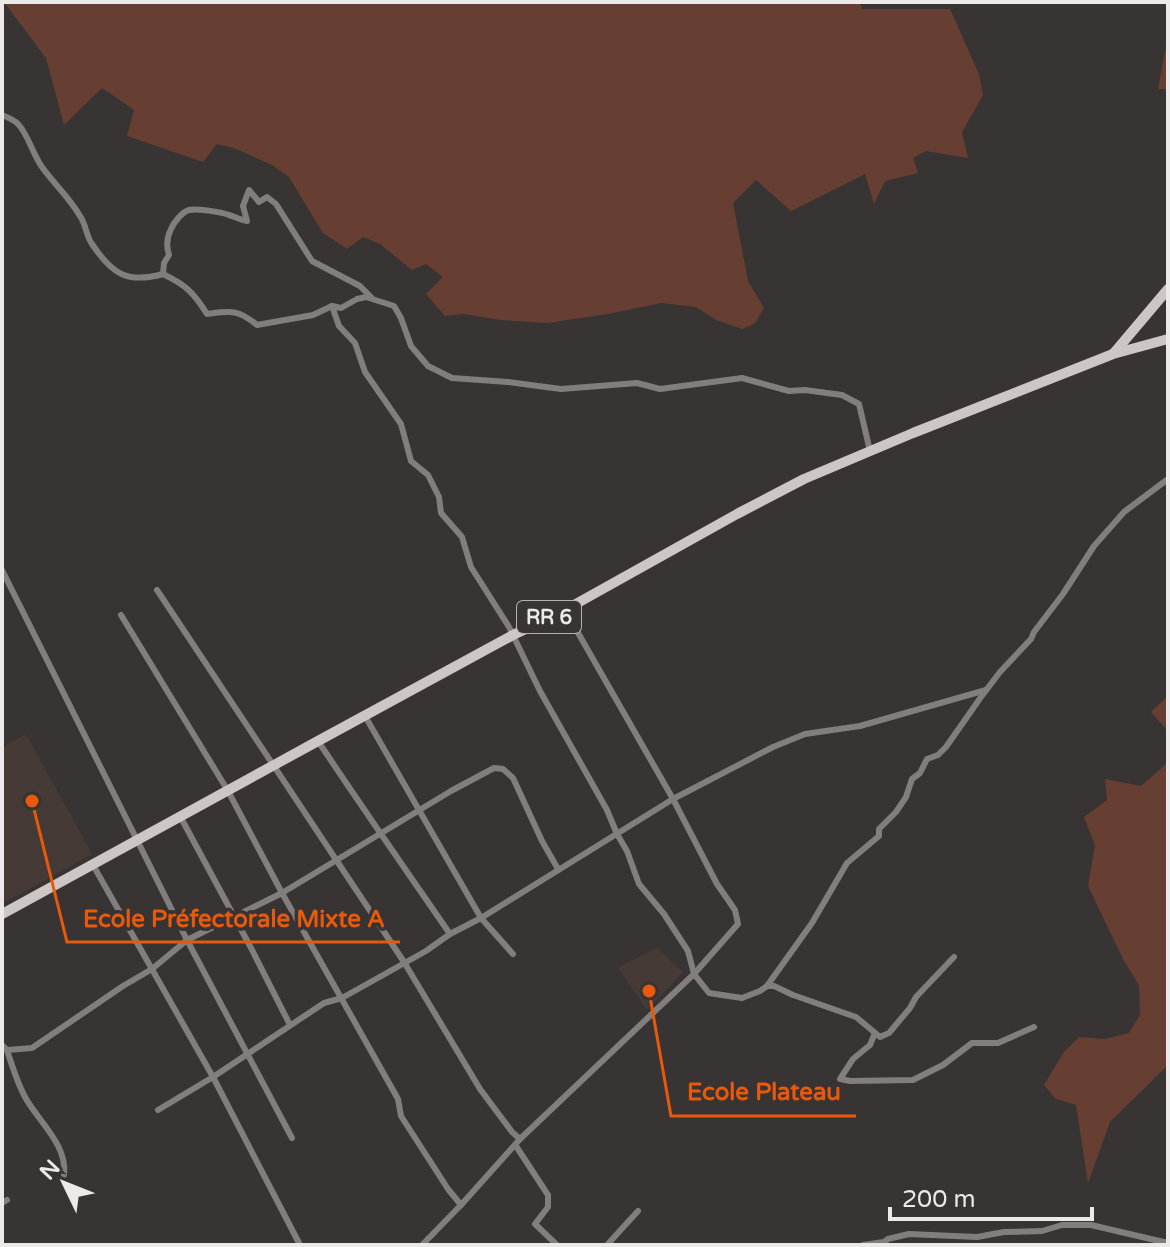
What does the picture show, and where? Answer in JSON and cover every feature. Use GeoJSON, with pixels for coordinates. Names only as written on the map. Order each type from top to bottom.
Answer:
{"type":"FeatureCollection","features":[{"type":"Feature","properties":{"kind":"main road"},"geometry":{"type":"LineString","coordinates":[[1113,354],[1168,289]]}},
{"type":"Feature","properties":{"kind":"main road"},"geometry":{"type":"LineString","coordinates":[[1113,354],[1168,339]]}},
{"type":"Feature","properties":{"kind":"main road","name":"RR 6"},"geometry":{"type":"LineString","coordinates":[[2,913],[804,479],[1113,354]]}},
{"type":"Feature","properties":{"kind":"street"},"geometry":{"type":"LineString","coordinates":[[2,115],[18,124],[42,167],[82,218],[102,260],[128,278],[145,279],[163,274],[181,282],[195,295],[207,314],[243,313],[257,325],[313,315],[332,306],[341,308],[366,297],[394,306],[411,346],[428,366],[452,378],[561,389],[637,383],[660,389],[742,378],[789,391],[842,395],[859,404],[870,451]]}},
{"type":"Feature","properties":{"kind":"street"},"geometry":{"type":"LineString","coordinates":[[163,274],[172,226],[185,213],[191,209],[215,212],[247,221],[243,206],[249,190],[259,202],[267,197],[276,204],[312,261],[360,286],[374,300]]}},
{"type":"Feature","properties":{"kind":"street"},"geometry":{"type":"LineString","coordinates":[[332,306],[339,326],[355,343],[365,372],[401,424],[411,461],[428,475],[439,497],[441,513],[462,537],[471,567],[513,635],[540,691],[607,810],[642,890],[664,914],[688,951],[694,974],[709,993],[742,998],[767,986],[812,923],[847,863],[879,836],[879,829],[906,797],[912,779],[920,773],[927,759],[938,755],[946,747],[1000,672],[1031,639],[1094,546],[1124,512],[1168,479]]}},
{"type":"Feature","properties":{"kind":"street"},"geometry":{"type":"LineString","coordinates":[[2,570],[187,940],[292,1138]]}},
{"type":"Feature","properties":{"kind":"street"},"geometry":{"type":"LineString","coordinates":[[157,590],[404,962],[480,1089],[512,1132],[548,1195],[548,1207],[535,1224],[557,1245]]}},
{"type":"Feature","properties":{"kind":"street"},"geometry":{"type":"LineString","coordinates":[[422,1245],[518,1142],[694,974],[738,924],[735,910],[717,884],[673,799],[565,610]]}},
{"type":"Feature","properties":{"kind":"street"},"geometry":{"type":"LineString","coordinates":[[121,615],[228,791],[398,1099],[401,1116],[461,1205]]}},
{"type":"Feature","properties":{"kind":"street"},"geometry":{"type":"LineString","coordinates":[[158,1110],[324,1003],[342,998],[426,951],[673,799],[726,770],[796,737],[860,726],[986,690]]}},
{"type":"Feature","properties":{"kind":"street"},"geometry":{"type":"LineString","coordinates":[[365,716],[481,918],[513,954]]}},
{"type":"Feature","properties":{"kind":"street"},"geometry":{"type":"LineString","coordinates":[[318,741],[450,934]]}},
{"type":"Feature","properties":{"kind":"street"},"geometry":{"type":"LineString","coordinates":[[64,1175],[60,1149],[26,1099],[5,1047],[32,1048],[152,969],[187,940],[282,893],[488,770],[503,769],[513,778],[558,869]]}},
{"type":"Feature","properties":{"kind":"street"},"geometry":{"type":"LineString","coordinates":[[180,816],[290,1025]]}},
{"type":"Feature","properties":{"kind":"street"},"geometry":{"type":"LineString","coordinates":[[93,865],[213,1077],[300,1245]]}},
{"type":"Feature","properties":{"kind":"street"},"geometry":{"type":"LineString","coordinates":[[767,986],[856,1017],[880,1037],[889,1033],[916,997],[954,957]]}},
{"type":"Feature","properties":{"kind":"street"},"geometry":{"type":"LineString","coordinates":[[875,1033],[870,1045],[853,1059],[840,1079],[913,1080],[943,1065],[972,1043],[998,1043],[1034,1027]]}},
{"type":"Feature","properties":{"kind":"street"},"geometry":{"type":"LineString","coordinates":[[607,1245],[638,1211]]}},
{"type":"Feature","properties":{"kind":"street"},"geometry":{"type":"LineString","coordinates":[[863,1245],[909,1234],[977,1237],[1004,1232],[1042,1231],[1062,1225],[1091,1225],[1168,1243]]}},
{"type":"Feature","properties":{"kind":"shaded area"},"geometry":{"type":"Polygon","coordinates":[[[4,2],[860,2],[862,9],[950,9],[979,74],[983,95],[962,132],[968,158],[926,151],[913,158],[918,173],[885,181],[874,204],[865,174],[791,211],[756,180],[733,203],[748,281],[764,308],[755,323],[742,329],[716,320],[696,307],[661,303],[547,323],[463,314],[445,316],[426,294],[443,277],[426,264],[412,270],[380,244],[363,237],[347,249],[323,233],[289,177],[272,165],[217,144],[203,162],[127,136],[134,110],[102,88],[64,125],[46,58],[4,2]]]}},
{"type":"Feature","properties":{"kind":"shaded area"},"geometry":{"type":"Polygon","coordinates":[[[1168,36],[1168,89],[1158,89],[1168,36]]]}},
{"type":"Feature","properties":{"kind":"shaded area"},"geometry":{"type":"Polygon","coordinates":[[[1168,696],[1168,731],[1151,712],[1168,696]]]}},
{"type":"Feature","properties":{"kind":"shaded area"},"geometry":{"type":"Polygon","coordinates":[[[26,734],[92,854],[4,903],[2,747],[26,734]]]}},
{"type":"Feature","properties":{"kind":"shaded area"},"geometry":{"type":"Polygon","coordinates":[[[1168,759],[1168,1065],[1110,1122],[1088,1183],[1076,1105],[1056,1099],[1044,1085],[1064,1052],[1079,1037],[1105,1039],[1129,1033],[1140,1015],[1139,985],[1088,886],[1095,845],[1084,817],[1107,800],[1105,779],[1141,786],[1168,759]]]}},
{"type":"Feature","properties":{"kind":"shaded area"},"geometry":{"type":"Polygon","coordinates":[[[657,947],[683,972],[647,1010],[618,968],[657,947]]]}},
{"type":"Feature","properties":{"kind":"place","name":"Ecole Préfectorale Mixte A"},"geometry":{"type":"Point","coordinates":[32,801]}},
{"type":"Feature","properties":{"kind":"place","name":"Ecole Plateau"},"geometry":{"type":"Point","coordinates":[649,991]}}]}
